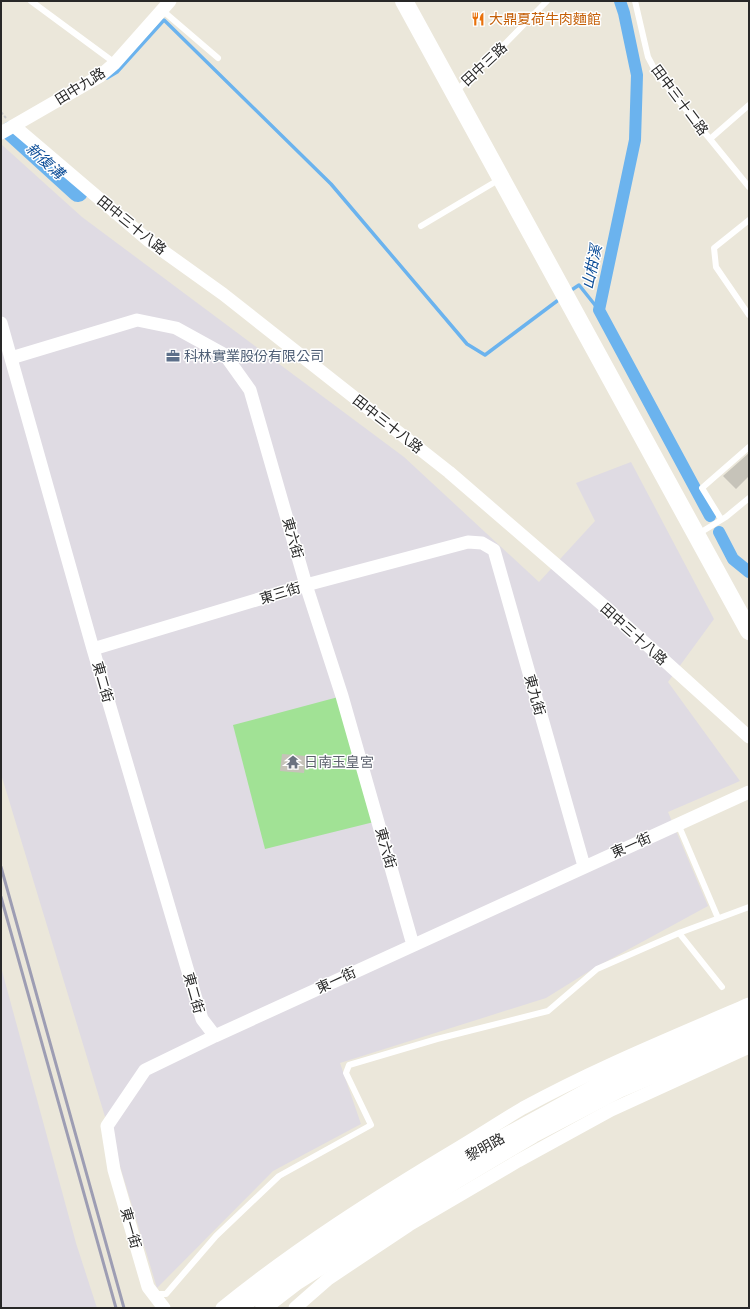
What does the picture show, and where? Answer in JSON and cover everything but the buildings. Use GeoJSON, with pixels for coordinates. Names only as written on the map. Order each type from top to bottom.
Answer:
{"type":"FeatureCollection","features":[{"type":"Feature","properties":{"kind":"main road"},"geometry":{"type":"LineString","coordinates":[[404,1],[749,631]]}},
{"type":"Feature","properties":{"kind":"street","name":"田中九路"},"geometry":{"type":"LineString","coordinates":[[1,134],[100,76],[115,63],[166,6]]}},
{"type":"Feature","properties":{"kind":"street","name":"田中三十八路"},"geometry":{"type":"LineString","coordinates":[[14,126],[149,241],[223,294],[449,472],[604,606],[749,737]]}},
{"type":"Feature","properties":{"kind":"street","name":"東六街"},"geometry":{"type":"LineString","coordinates":[[11,358],[137,320],[176,328],[225,355],[250,390],[306,585],[342,696],[413,945]]}},
{"type":"Feature","properties":{"kind":"street","name":"東二街"},"geometry":{"type":"LineString","coordinates":[[1,323],[93,649],[202,1019],[215,1036]]}},
{"type":"Feature","properties":{"kind":"street","name":"東三街"},"geometry":{"type":"LineString","coordinates":[[93,649],[306,585],[468,542]]}},
{"type":"Feature","properties":{"kind":"street","name":"東九街"},"geometry":{"type":"LineString","coordinates":[[468,542],[482,543],[494,550],[584,866]]}},
{"type":"Feature","properties":{"kind":"street","name":"東一街"},"geometry":{"type":"LineString","coordinates":[[152,1294],[148,1287],[114,1170],[106,1126],[145,1070],[215,1036],[584,866],[749,792]]}},
{"type":"Feature","properties":{"kind":"street"},"geometry":{"type":"LineString","coordinates":[[222,1308],[254,1282],[349,1214],[463,1152],[523,1108],[591,1074],[699,1024],[733,1012],[749,1004]]}},
{"type":"Feature","properties":{"kind":"street"},"geometry":{"type":"LineString","coordinates":[[713,1033],[733,1012]]}},
{"type":"Feature","properties":{"kind":"street","name":"黎明路"},"geometry":{"type":"LineString","coordinates":[[239,1308],[296,1265],[463,1152],[497,1140],[615,1076],[749,1018]]}},
{"type":"Feature","properties":{"kind":"street"},"geometry":{"type":"LineString","coordinates":[[295,1308],[328,1279],[409,1225],[518,1161],[611,1110],[705,1067],[748,1039]]}},
{"type":"Feature","properties":{"kind":"street","name":"黎明路"},"geometry":{"type":"LineString","coordinates":[[263,1308],[297,1282],[459,1179],[533,1135],[619,1090],[748,1039]]}},
{"type":"Feature","properties":{"kind":"street"},"geometry":{"type":"LineString","coordinates":[[459,1179],[518,1161]]}},
{"type":"Feature","properties":{"kind":"street"},"geometry":{"type":"LineString","coordinates":[[152,1294],[152,1308]]}},
{"type":"Feature","properties":{"kind":"street"},"geometry":{"type":"LineString","coordinates":[[152,1294],[164,1308]]}},
{"type":"Feature","properties":{"kind":"lane"},"geometry":{"type":"LineString","coordinates":[[31,1],[115,63]]}},
{"type":"Feature","properties":{"kind":"lane","name":"田中三路"},"geometry":{"type":"LineString","coordinates":[[454,92],[494,55],[547,1]]}},
{"type":"Feature","properties":{"kind":"lane","name":"田中三十二路"},"geometry":{"type":"LineString","coordinates":[[635,1],[639,11],[648,57],[657,74],[749,186]]}},
{"type":"Feature","properties":{"kind":"lane"},"geometry":{"type":"LineString","coordinates":[[166,6],[218,58]]}},
{"type":"Feature","properties":{"kind":"lane"},"geometry":{"type":"LineString","coordinates":[[710,139],[749,105]]}},
{"type":"Feature","properties":{"kind":"lane"},"geometry":{"type":"LineString","coordinates":[[421,226],[501,178]]}},
{"type":"Feature","properties":{"kind":"lane"},"geometry":{"type":"LineString","coordinates":[[749,220],[714,248],[716,267],[749,315]]}},
{"type":"Feature","properties":{"kind":"lane"},"geometry":{"type":"LineString","coordinates":[[721,520],[702,488],[749,447]]}},
{"type":"Feature","properties":{"kind":"lane"},"geometry":{"type":"LineString","coordinates":[[697,535],[721,520],[749,498]]}},
{"type":"Feature","properties":{"kind":"lane"},"geometry":{"type":"LineString","coordinates":[[678,824],[718,918]]}},
{"type":"Feature","properties":{"kind":"lane"},"geometry":{"type":"LineString","coordinates":[[152,1294],[166,1294],[216,1236],[279,1176],[371,1125],[346,1073],[349,1065],[437,1039],[548,1011],[597,970],[679,933],[749,907]]}},
{"type":"Feature","properties":{"kind":"lane"},"geometry":{"type":"LineString","coordinates":[[679,933],[722,987]]}},
{"type":"Feature","properties":{"kind":"shaded area"},"geometry":{"type":"Polygon","coordinates":[[[1,144],[82,217],[404,457],[539,582],[595,521],[576,483],[631,462],[714,619],[668,682],[740,781],[668,812],[708,906],[596,967],[546,998],[340,1063],[361,1124],[273,1171],[157,1288],[1,774],[1,144]]]}},
{"type":"Feature","properties":{"kind":"shaded area"},"geometry":{"type":"Polygon","coordinates":[[[1,967],[76,1243],[97,1308],[1,1308],[1,967]]]}},
{"type":"Feature","properties":{"kind":"green space"},"geometry":{"type":"Polygon","coordinates":[[[342,696],[378,821],[265,849],[233,725],[342,696]]]}},
{"type":"Feature","properties":{"kind":"waterway","name":"山柑溪"},"geometry":{"type":"LineString","coordinates":[[620,1],[624,13],[637,75],[635,140],[599,310],[710,516]]}},
{"type":"Feature","properties":{"kind":"waterway"},"geometry":{"type":"LineString","coordinates":[[107,78],[117,72],[164,20],[331,184],[467,344],[485,355],[557,301]]}},
{"type":"Feature","properties":{"kind":"waterway","name":"新復溝"},"geometry":{"type":"LineString","coordinates":[[11,131],[78,192]]}},
{"type":"Feature","properties":{"kind":"waterway"},"geometry":{"type":"LineString","coordinates":[[573,289],[579,285],[599,310]]}},
{"type":"Feature","properties":{"kind":"waterway","name":"山柑溪"},"geometry":{"type":"LineString","coordinates":[[719,532],[733,559],[749,572]]}},
{"type":"Feature","properties":{"kind":"railway"},"geometry":{"type":"LineString","coordinates":[[1,867],[124,1308]]}},
{"type":"Feature","properties":{"kind":"railway"},"geometry":{"type":"LineString","coordinates":[[1,897],[116,1308]]}},
{"type":"Feature","properties":{"kind":"place","name":"大鼎夏荷牛肉麵館"},"geometry":{"type":"Point","coordinates":[478,19]}},
{"type":"Feature","properties":{"kind":"place","name":"科林實業股份有限公司"},"geometry":{"type":"Point","coordinates":[173,356]}},
{"type":"Feature","properties":{"kind":"place","name":"日南玉皇宮"},"geometry":{"type":"Point","coordinates":[293,762]}}]}
